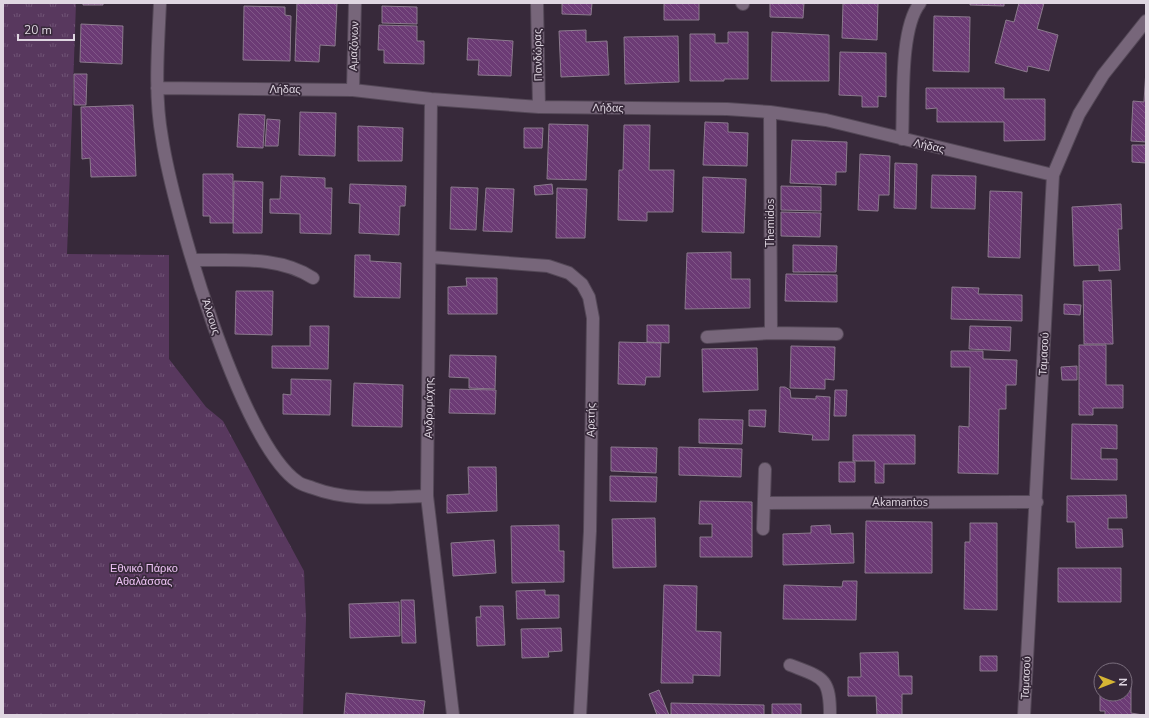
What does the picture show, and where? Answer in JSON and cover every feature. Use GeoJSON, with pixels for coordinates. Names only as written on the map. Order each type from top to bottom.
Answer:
{"type":"FeatureCollection","features":[{"type":"Feature","properties":{"kind":"street","name":"Άλσους"},"geometry":{"type":"LineString","coordinates":[[160,3],[157,88],[161,137],[170,184],[218,337],[244,400],[268,448],[282,466],[298,482],[324,492],[355,498],[428,496]]}},
{"type":"Feature","properties":{"kind":"street","name":"Αμαζόνων"},"geometry":{"type":"LineString","coordinates":[[353,90],[355,3]]}},
{"type":"Feature","properties":{"kind":"street","name":"Πανδώρας"},"geometry":{"type":"LineString","coordinates":[[537,3],[539,107]]}},
{"type":"Feature","properties":{"kind":"street"},"geometry":{"type":"LineString","coordinates":[[902,140],[905,51],[910,22],[920,3]]}},
{"type":"Feature","properties":{"kind":"street","name":"Ταμασού"},"geometry":{"type":"LineString","coordinates":[[1024,715],[1037,502],[1053,175],[1079,114],[1103,75],[1146,20]]}},
{"type":"Feature","properties":{"kind":"street","name":"Λήδας"},"geometry":{"type":"LineString","coordinates":[[157,88],[353,90],[431,99],[539,107],[727,109],[770,112],[826,120],[902,140],[1053,175]]}},
{"type":"Feature","properties":{"kind":"street","name":"Ανδρομάχης"},"geometry":{"type":"LineString","coordinates":[[431,99],[428,496],[453,715]]}},
{"type":"Feature","properties":{"kind":"street","name":"Themidos"},"geometry":{"type":"LineString","coordinates":[[770,112],[771,333]]}},
{"type":"Feature","properties":{"kind":"street","name":"Αρετής"},"geometry":{"type":"LineString","coordinates":[[430,257],[548,266],[569,273],[582,284],[589,298],[593,318],[590,531],[580,715]]}},
{"type":"Feature","properties":{"kind":"street"},"geometry":{"type":"LineString","coordinates":[[193,260],[273,262],[300,270],[313,278]]}},
{"type":"Feature","properties":{"kind":"street"},"geometry":{"type":"LineString","coordinates":[[707,337],[771,333],[837,334]]}},
{"type":"Feature","properties":{"kind":"street"},"geometry":{"type":"LineString","coordinates":[[763,530],[765,469]]}},
{"type":"Feature","properties":{"kind":"street","name":"Akamantos"},"geometry":{"type":"LineString","coordinates":[[764,502],[1037,502]]}},
{"type":"Feature","properties":{"kind":"street"},"geometry":{"type":"LineString","coordinates":[[790,665],[820,678],[827,684],[830,695],[830,715]]}},
{"type":"Feature","properties":{"kind":"green space","name":"Εθνικό Πάρκο Αθαλάσσας"},"geometry":{"type":"Polygon","coordinates":[[[3,3],[76,3],[67,254],[169,255],[169,359],[206,407],[223,421],[304,571],[306,618],[303,715],[3,715],[3,3]]]}},
{"type":"Feature","properties":{"kind":"building"},"geometry":{"type":"Polygon","coordinates":[[[83,3],[103,3],[103,5],[83,5],[83,3]]]}},
{"type":"Feature","properties":{"kind":"building"},"geometry":{"type":"Polygon","coordinates":[[[297,3],[337,3],[335,46],[320,45],[319,62],[295,61],[297,3]]]}},
{"type":"Feature","properties":{"kind":"building"},"geometry":{"type":"Polygon","coordinates":[[[562,3],[592,3],[591,15],[562,14],[562,3]]]}},
{"type":"Feature","properties":{"kind":"building"},"geometry":{"type":"Polygon","coordinates":[[[664,3],[699,3],[699,20],[664,20],[664,3]]]}},
{"type":"Feature","properties":{"kind":"building"},"geometry":{"type":"Polygon","coordinates":[[[770,3],[804,3],[803,18],[770,17],[770,3]]]}},
{"type":"Feature","properties":{"kind":"building"},"geometry":{"type":"Polygon","coordinates":[[[843,3],[878,3],[877,40],[842,38],[843,3]]]}},
{"type":"Feature","properties":{"kind":"building"},"geometry":{"type":"Polygon","coordinates":[[[970,3],[1004,3],[1004,6],[970,5],[970,3]]]}},
{"type":"Feature","properties":{"kind":"building"},"geometry":{"type":"Polygon","coordinates":[[[1019,3],[1044,3],[1037,29],[1058,35],[1049,71],[1028,66],[1027,72],[995,63],[1006,20],[1014,22],[1019,3]]]}},
{"type":"Feature","properties":{"kind":"building"},"geometry":{"type":"Polygon","coordinates":[[[244,6],[285,7],[285,15],[291,16],[290,61],[243,60],[244,6]]]}},
{"type":"Feature","properties":{"kind":"building"},"geometry":{"type":"Polygon","coordinates":[[[382,6],[417,7],[417,24],[382,23],[382,6]]]}},
{"type":"Feature","properties":{"kind":"building"},"geometry":{"type":"Polygon","coordinates":[[[934,16],[970,17],[969,72],[933,71],[934,16]]]}},
{"type":"Feature","properties":{"kind":"building"},"geometry":{"type":"Polygon","coordinates":[[[81,24],[123,26],[122,64],[80,62],[81,24]]]}},
{"type":"Feature","properties":{"kind":"building"},"geometry":{"type":"Polygon","coordinates":[[[379,25],[417,26],[417,41],[424,41],[424,64],[384,63],[384,50],[378,50],[379,25]]]}},
{"type":"Feature","properties":{"kind":"building"},"geometry":{"type":"Polygon","coordinates":[[[586,30],[586,42],[607,41],[609,75],[561,77],[559,31],[586,30]]]}},
{"type":"Feature","properties":{"kind":"building"},"geometry":{"type":"Polygon","coordinates":[[[728,32],[748,32],[748,79],[690,81],[690,34],[715,34],[715,43],[728,43],[728,32]]]}},
{"type":"Feature","properties":{"kind":"building"},"geometry":{"type":"Polygon","coordinates":[[[772,32],[829,35],[829,81],[771,81],[772,32]]]}},
{"type":"Feature","properties":{"kind":"building"},"geometry":{"type":"Polygon","coordinates":[[[678,36],[679,82],[625,84],[624,37],[678,36]]]}},
{"type":"Feature","properties":{"kind":"building"},"geometry":{"type":"Polygon","coordinates":[[[468,38],[513,41],[511,76],[478,75],[479,60],[467,60],[468,38]]]}},
{"type":"Feature","properties":{"kind":"building"},"geometry":{"type":"Polygon","coordinates":[[[840,52],[886,53],[886,97],[878,96],[878,107],[862,107],[862,96],[839,95],[840,52]]]}},
{"type":"Feature","properties":{"kind":"building"},"geometry":{"type":"Polygon","coordinates":[[[1146,69],[1146,142],[1131,141],[1133,101],[1144,102],[1146,69]]]}},
{"type":"Feature","properties":{"kind":"building"},"geometry":{"type":"Polygon","coordinates":[[[74,74],[87,74],[86,105],[74,105],[74,74]]]}},
{"type":"Feature","properties":{"kind":"building"},"geometry":{"type":"Polygon","coordinates":[[[926,88],[1004,88],[1004,99],[1045,99],[1045,140],[1004,141],[1004,122],[937,122],[937,108],[926,109],[926,88]]]}},
{"type":"Feature","properties":{"kind":"building"},"geometry":{"type":"Polygon","coordinates":[[[133,105],[136,176],[91,177],[90,158],[82,159],[81,107],[133,105]]]}},
{"type":"Feature","properties":{"kind":"building"},"geometry":{"type":"Polygon","coordinates":[[[300,112],[336,113],[335,156],[299,155],[300,112]]]}},
{"type":"Feature","properties":{"kind":"building"},"geometry":{"type":"Polygon","coordinates":[[[239,114],[265,115],[263,148],[237,147],[239,114]]]}},
{"type":"Feature","properties":{"kind":"building"},"geometry":{"type":"Polygon","coordinates":[[[267,119],[280,120],[278,146],[265,146],[267,119]]]}},
{"type":"Feature","properties":{"kind":"building"},"geometry":{"type":"Polygon","coordinates":[[[705,122],[728,123],[728,132],[748,133],[747,166],[703,165],[705,122]]]}},
{"type":"Feature","properties":{"kind":"building"},"geometry":{"type":"Polygon","coordinates":[[[549,124],[588,125],[586,180],[547,179],[549,124]]]}},
{"type":"Feature","properties":{"kind":"building"},"geometry":{"type":"Polygon","coordinates":[[[624,125],[650,125],[649,170],[674,170],[673,212],[647,212],[647,221],[618,220],[619,170],[623,170],[624,125]]]}},
{"type":"Feature","properties":{"kind":"building"},"geometry":{"type":"Polygon","coordinates":[[[358,126],[403,128],[402,161],[358,161],[358,126]]]}},
{"type":"Feature","properties":{"kind":"building"},"geometry":{"type":"Polygon","coordinates":[[[524,128],[543,128],[542,148],[524,148],[524,128]]]}},
{"type":"Feature","properties":{"kind":"building"},"geometry":{"type":"Polygon","coordinates":[[[792,140],[847,142],[846,172],[836,172],[836,185],[790,183],[792,140]]]}},
{"type":"Feature","properties":{"kind":"building"},"geometry":{"type":"Polygon","coordinates":[[[1132,145],[1146,145],[1146,163],[1132,162],[1132,145]]]}},
{"type":"Feature","properties":{"kind":"building"},"geometry":{"type":"Polygon","coordinates":[[[860,154],[890,156],[889,195],[879,195],[878,211],[858,210],[860,154]]]}},
{"type":"Feature","properties":{"kind":"building"},"geometry":{"type":"Polygon","coordinates":[[[895,163],[917,164],[916,209],[894,208],[895,163]]]}},
{"type":"Feature","properties":{"kind":"building"},"geometry":{"type":"Polygon","coordinates":[[[203,174],[233,174],[233,223],[210,223],[210,216],[203,216],[203,174]]]}},
{"type":"Feature","properties":{"kind":"building"},"geometry":{"type":"Polygon","coordinates":[[[932,175],[976,176],[975,209],[931,208],[932,175]]]}},
{"type":"Feature","properties":{"kind":"building"},"geometry":{"type":"Polygon","coordinates":[[[281,176],[325,178],[325,188],[332,188],[331,234],[300,233],[300,214],[270,213],[270,199],[280,199],[281,176]]]}},
{"type":"Feature","properties":{"kind":"building"},"geometry":{"type":"Polygon","coordinates":[[[703,177],[746,179],[744,233],[702,232],[703,177]]]}},
{"type":"Feature","properties":{"kind":"building"},"geometry":{"type":"Polygon","coordinates":[[[234,181],[263,182],[262,233],[233,233],[234,181]]]}},
{"type":"Feature","properties":{"kind":"building"},"geometry":{"type":"Polygon","coordinates":[[[350,184],[406,186],[405,206],[400,206],[399,235],[359,233],[360,204],[349,203],[350,184]]]}},
{"type":"Feature","properties":{"kind":"building"},"geometry":{"type":"Polygon","coordinates":[[[552,184],[553,194],[535,195],[534,186],[552,184]]]}},
{"type":"Feature","properties":{"kind":"building"},"geometry":{"type":"Polygon","coordinates":[[[781,186],[821,187],[821,211],[781,210],[781,186]]]}},
{"type":"Feature","properties":{"kind":"building"},"geometry":{"type":"Polygon","coordinates":[[[451,187],[478,188],[476,230],[450,229],[451,187]]]}},
{"type":"Feature","properties":{"kind":"building"},"geometry":{"type":"Polygon","coordinates":[[[486,188],[514,189],[512,232],[483,231],[486,188]]]}},
{"type":"Feature","properties":{"kind":"building"},"geometry":{"type":"Polygon","coordinates":[[[557,188],[587,189],[585,238],[556,238],[557,188]]]}},
{"type":"Feature","properties":{"kind":"building"},"geometry":{"type":"Polygon","coordinates":[[[990,191],[1022,192],[1020,258],[988,257],[990,191]]]}},
{"type":"Feature","properties":{"kind":"building"},"geometry":{"type":"Polygon","coordinates":[[[1121,204],[1122,229],[1118,229],[1120,270],[1099,271],[1099,265],[1074,266],[1072,207],[1121,204]]]}},
{"type":"Feature","properties":{"kind":"building"},"geometry":{"type":"Polygon","coordinates":[[[781,212],[821,213],[820,237],[781,236],[781,212]]]}},
{"type":"Feature","properties":{"kind":"building"},"geometry":{"type":"Polygon","coordinates":[[[793,245],[837,246],[836,272],[793,272],[793,245]]]}},
{"type":"Feature","properties":{"kind":"building"},"geometry":{"type":"Polygon","coordinates":[[[731,252],[731,279],[750,279],[750,308],[685,309],[687,253],[731,252]]]}},
{"type":"Feature","properties":{"kind":"building"},"geometry":{"type":"Polygon","coordinates":[[[355,255],[370,255],[370,261],[401,263],[400,298],[354,297],[355,255]]]}},
{"type":"Feature","properties":{"kind":"building"},"geometry":{"type":"Polygon","coordinates":[[[786,274],[837,275],[837,302],[785,301],[786,274]]]}},
{"type":"Feature","properties":{"kind":"building"},"geometry":{"type":"Polygon","coordinates":[[[466,278],[497,278],[497,314],[448,314],[448,287],[467,286],[466,278]]]}},
{"type":"Feature","properties":{"kind":"building"},"geometry":{"type":"Polygon","coordinates":[[[1111,280],[1113,344],[1084,344],[1083,281],[1111,280]]]}},
{"type":"Feature","properties":{"kind":"building"},"geometry":{"type":"Polygon","coordinates":[[[952,287],[979,288],[978,294],[1022,295],[1022,321],[951,319],[952,287]]]}},
{"type":"Feature","properties":{"kind":"building"},"geometry":{"type":"Polygon","coordinates":[[[236,291],[273,291],[272,335],[235,334],[236,291]]]}},
{"type":"Feature","properties":{"kind":"building"},"geometry":{"type":"Polygon","coordinates":[[[1064,304],[1081,305],[1080,315],[1064,314],[1064,304]]]}},
{"type":"Feature","properties":{"kind":"building"},"geometry":{"type":"Polygon","coordinates":[[[647,325],[669,325],[669,343],[647,342],[647,325]]]}},
{"type":"Feature","properties":{"kind":"building"},"geometry":{"type":"Polygon","coordinates":[[[310,326],[329,326],[328,369],[272,368],[272,346],[310,346],[310,326]]]}},
{"type":"Feature","properties":{"kind":"building"},"geometry":{"type":"Polygon","coordinates":[[[970,326],[1011,327],[1010,351],[969,349],[970,326]]]}},
{"type":"Feature","properties":{"kind":"building"},"geometry":{"type":"Polygon","coordinates":[[[619,342],[661,343],[660,377],[646,377],[645,385],[618,384],[619,342]]]}},
{"type":"Feature","properties":{"kind":"building"},"geometry":{"type":"Polygon","coordinates":[[[1079,345],[1106,345],[1106,385],[1123,385],[1123,408],[1093,408],[1093,415],[1079,415],[1079,345]]]}},
{"type":"Feature","properties":{"kind":"building"},"geometry":{"type":"Polygon","coordinates":[[[791,346],[835,347],[834,380],[825,379],[825,389],[790,388],[791,346]]]}},
{"type":"Feature","properties":{"kind":"building"},"geometry":{"type":"Polygon","coordinates":[[[757,348],[758,390],[703,392],[702,349],[757,348]]]}},
{"type":"Feature","properties":{"kind":"building"},"geometry":{"type":"Polygon","coordinates":[[[951,351],[983,351],[983,359],[1017,360],[1016,385],[1006,385],[1006,409],[999,409],[998,474],[958,473],[959,426],[969,427],[970,367],[951,367],[951,351]]]}},
{"type":"Feature","properties":{"kind":"building"},"geometry":{"type":"Polygon","coordinates":[[[450,355],[496,356],[495,389],[469,388],[469,378],[449,377],[450,355]]]}},
{"type":"Feature","properties":{"kind":"building"},"geometry":{"type":"Polygon","coordinates":[[[1077,366],[1077,380],[1062,380],[1061,367],[1077,366]]]}},
{"type":"Feature","properties":{"kind":"building"},"geometry":{"type":"Polygon","coordinates":[[[291,379],[331,380],[330,415],[283,414],[283,394],[291,395],[291,379]]]}},
{"type":"Feature","properties":{"kind":"building"},"geometry":{"type":"Polygon","coordinates":[[[354,383],[403,385],[402,427],[352,426],[354,383]]]}},
{"type":"Feature","properties":{"kind":"building"},"geometry":{"type":"Polygon","coordinates":[[[780,387],[785,387],[790,390],[791,398],[816,399],[816,396],[830,397],[829,440],[812,440],[813,435],[779,432],[780,387]]]}},
{"type":"Feature","properties":{"kind":"building"},"geometry":{"type":"Polygon","coordinates":[[[450,389],[496,390],[495,414],[449,413],[450,389]]]}},
{"type":"Feature","properties":{"kind":"building"},"geometry":{"type":"Polygon","coordinates":[[[835,390],[847,390],[846,416],[834,416],[835,390]]]}},
{"type":"Feature","properties":{"kind":"building"},"geometry":{"type":"Polygon","coordinates":[[[749,410],[766,410],[765,427],[749,426],[749,410]]]}},
{"type":"Feature","properties":{"kind":"building"},"geometry":{"type":"Polygon","coordinates":[[[699,419],[743,420],[742,444],[699,443],[699,419]]]}},
{"type":"Feature","properties":{"kind":"building"},"geometry":{"type":"Polygon","coordinates":[[[1072,424],[1117,425],[1117,449],[1101,448],[1101,459],[1117,459],[1117,480],[1071,479],[1072,424]]]}},
{"type":"Feature","properties":{"kind":"building"},"geometry":{"type":"Polygon","coordinates":[[[853,435],[915,435],[915,464],[884,464],[884,483],[875,483],[875,461],[853,461],[853,435]]]}},
{"type":"Feature","properties":{"kind":"building"},"geometry":{"type":"Polygon","coordinates":[[[611,447],[657,448],[656,473],[611,471],[611,447]]]}},
{"type":"Feature","properties":{"kind":"building"},"geometry":{"type":"Polygon","coordinates":[[[679,447],[742,449],[741,477],[679,475],[679,447]]]}},
{"type":"Feature","properties":{"kind":"building"},"geometry":{"type":"Polygon","coordinates":[[[839,462],[855,462],[855,482],[839,482],[839,462]]]}},
{"type":"Feature","properties":{"kind":"building"},"geometry":{"type":"Polygon","coordinates":[[[468,467],[496,467],[497,511],[447,513],[447,495],[469,494],[468,467]]]}},
{"type":"Feature","properties":{"kind":"building"},"geometry":{"type":"Polygon","coordinates":[[[610,476],[657,477],[656,502],[610,501],[610,476]]]}},
{"type":"Feature","properties":{"kind":"building"},"geometry":{"type":"Polygon","coordinates":[[[1126,495],[1127,518],[1108,518],[1108,529],[1122,529],[1123,547],[1076,548],[1075,522],[1067,522],[1067,496],[1126,495]]]}},
{"type":"Feature","properties":{"kind":"building"},"geometry":{"type":"Polygon","coordinates":[[[700,501],[752,502],[752,557],[700,557],[700,537],[712,537],[712,524],[699,524],[700,501]]]}},
{"type":"Feature","properties":{"kind":"building"},"geometry":{"type":"Polygon","coordinates":[[[655,518],[656,567],[613,568],[612,519],[655,518]]]}},
{"type":"Feature","properties":{"kind":"building"},"geometry":{"type":"Polygon","coordinates":[[[866,521],[932,522],[932,573],[865,573],[866,521]]]}},
{"type":"Feature","properties":{"kind":"building"},"geometry":{"type":"Polygon","coordinates":[[[970,523],[997,523],[997,610],[964,609],[965,542],[970,542],[970,523]]]}},
{"type":"Feature","properties":{"kind":"building"},"geometry":{"type":"Polygon","coordinates":[[[559,525],[559,551],[564,551],[564,582],[512,583],[511,526],[559,525]]]}},
{"type":"Feature","properties":{"kind":"building"},"geometry":{"type":"Polygon","coordinates":[[[830,525],[831,534],[853,533],[854,563],[783,565],[783,534],[811,533],[811,526],[830,525]]]}},
{"type":"Feature","properties":{"kind":"building"},"geometry":{"type":"Polygon","coordinates":[[[494,540],[496,573],[453,576],[451,543],[494,540]]]}},
{"type":"Feature","properties":{"kind":"building"},"geometry":{"type":"Polygon","coordinates":[[[1058,568],[1121,568],[1121,602],[1058,602],[1058,568]]]}},
{"type":"Feature","properties":{"kind":"building"},"geometry":{"type":"Polygon","coordinates":[[[843,581],[857,581],[856,620],[783,619],[784,585],[842,587],[843,581]]]}},
{"type":"Feature","properties":{"kind":"building"},"geometry":{"type":"Polygon","coordinates":[[[664,585],[697,586],[696,631],[721,632],[720,676],[693,675],[693,683],[661,683],[664,585]]]}},
{"type":"Feature","properties":{"kind":"building"},"geometry":{"type":"Polygon","coordinates":[[[545,590],[545,595],[559,595],[559,618],[517,619],[516,591],[545,590]]]}},
{"type":"Feature","properties":{"kind":"building"},"geometry":{"type":"Polygon","coordinates":[[[401,600],[414,600],[416,643],[402,643],[401,600]]]}},
{"type":"Feature","properties":{"kind":"building"},"geometry":{"type":"Polygon","coordinates":[[[399,602],[400,636],[350,638],[349,604],[399,602]]]}},
{"type":"Feature","properties":{"kind":"building"},"geometry":{"type":"Polygon","coordinates":[[[480,606],[503,606],[505,645],[477,646],[476,617],[481,617],[480,606]]]}},
{"type":"Feature","properties":{"kind":"building"},"geometry":{"type":"Polygon","coordinates":[[[561,628],[562,651],[548,652],[549,657],[522,658],[521,629],[561,628]]]}},
{"type":"Feature","properties":{"kind":"building"},"geometry":{"type":"Polygon","coordinates":[[[898,652],[899,676],[912,676],[912,694],[902,694],[902,715],[877,715],[876,696],[848,696],[848,677],[861,677],[860,653],[898,652]]]}},
{"type":"Feature","properties":{"kind":"building"},"geometry":{"type":"Polygon","coordinates":[[[980,656],[997,656],[997,671],[980,671],[980,656]]]}},
{"type":"Feature","properties":{"kind":"building"},"geometry":{"type":"Polygon","coordinates":[[[659,690],[669,715],[657,715],[649,694],[659,690]]]}},
{"type":"Feature","properties":{"kind":"building"},"geometry":{"type":"Polygon","coordinates":[[[346,693],[425,701],[423,715],[344,715],[346,693]]]}},
{"type":"Feature","properties":{"kind":"building"},"geometry":{"type":"Polygon","coordinates":[[[1100,702],[1131,702],[1131,713],[1143,715],[1105,715],[1105,711],[1100,711],[1100,702]]]}},
{"type":"Feature","properties":{"kind":"building"},"geometry":{"type":"Polygon","coordinates":[[[671,703],[764,705],[764,715],[671,715],[671,703]]]}},
{"type":"Feature","properties":{"kind":"building"},"geometry":{"type":"Polygon","coordinates":[[[772,704],[801,704],[801,715],[772,715],[772,704]]]}}]}
